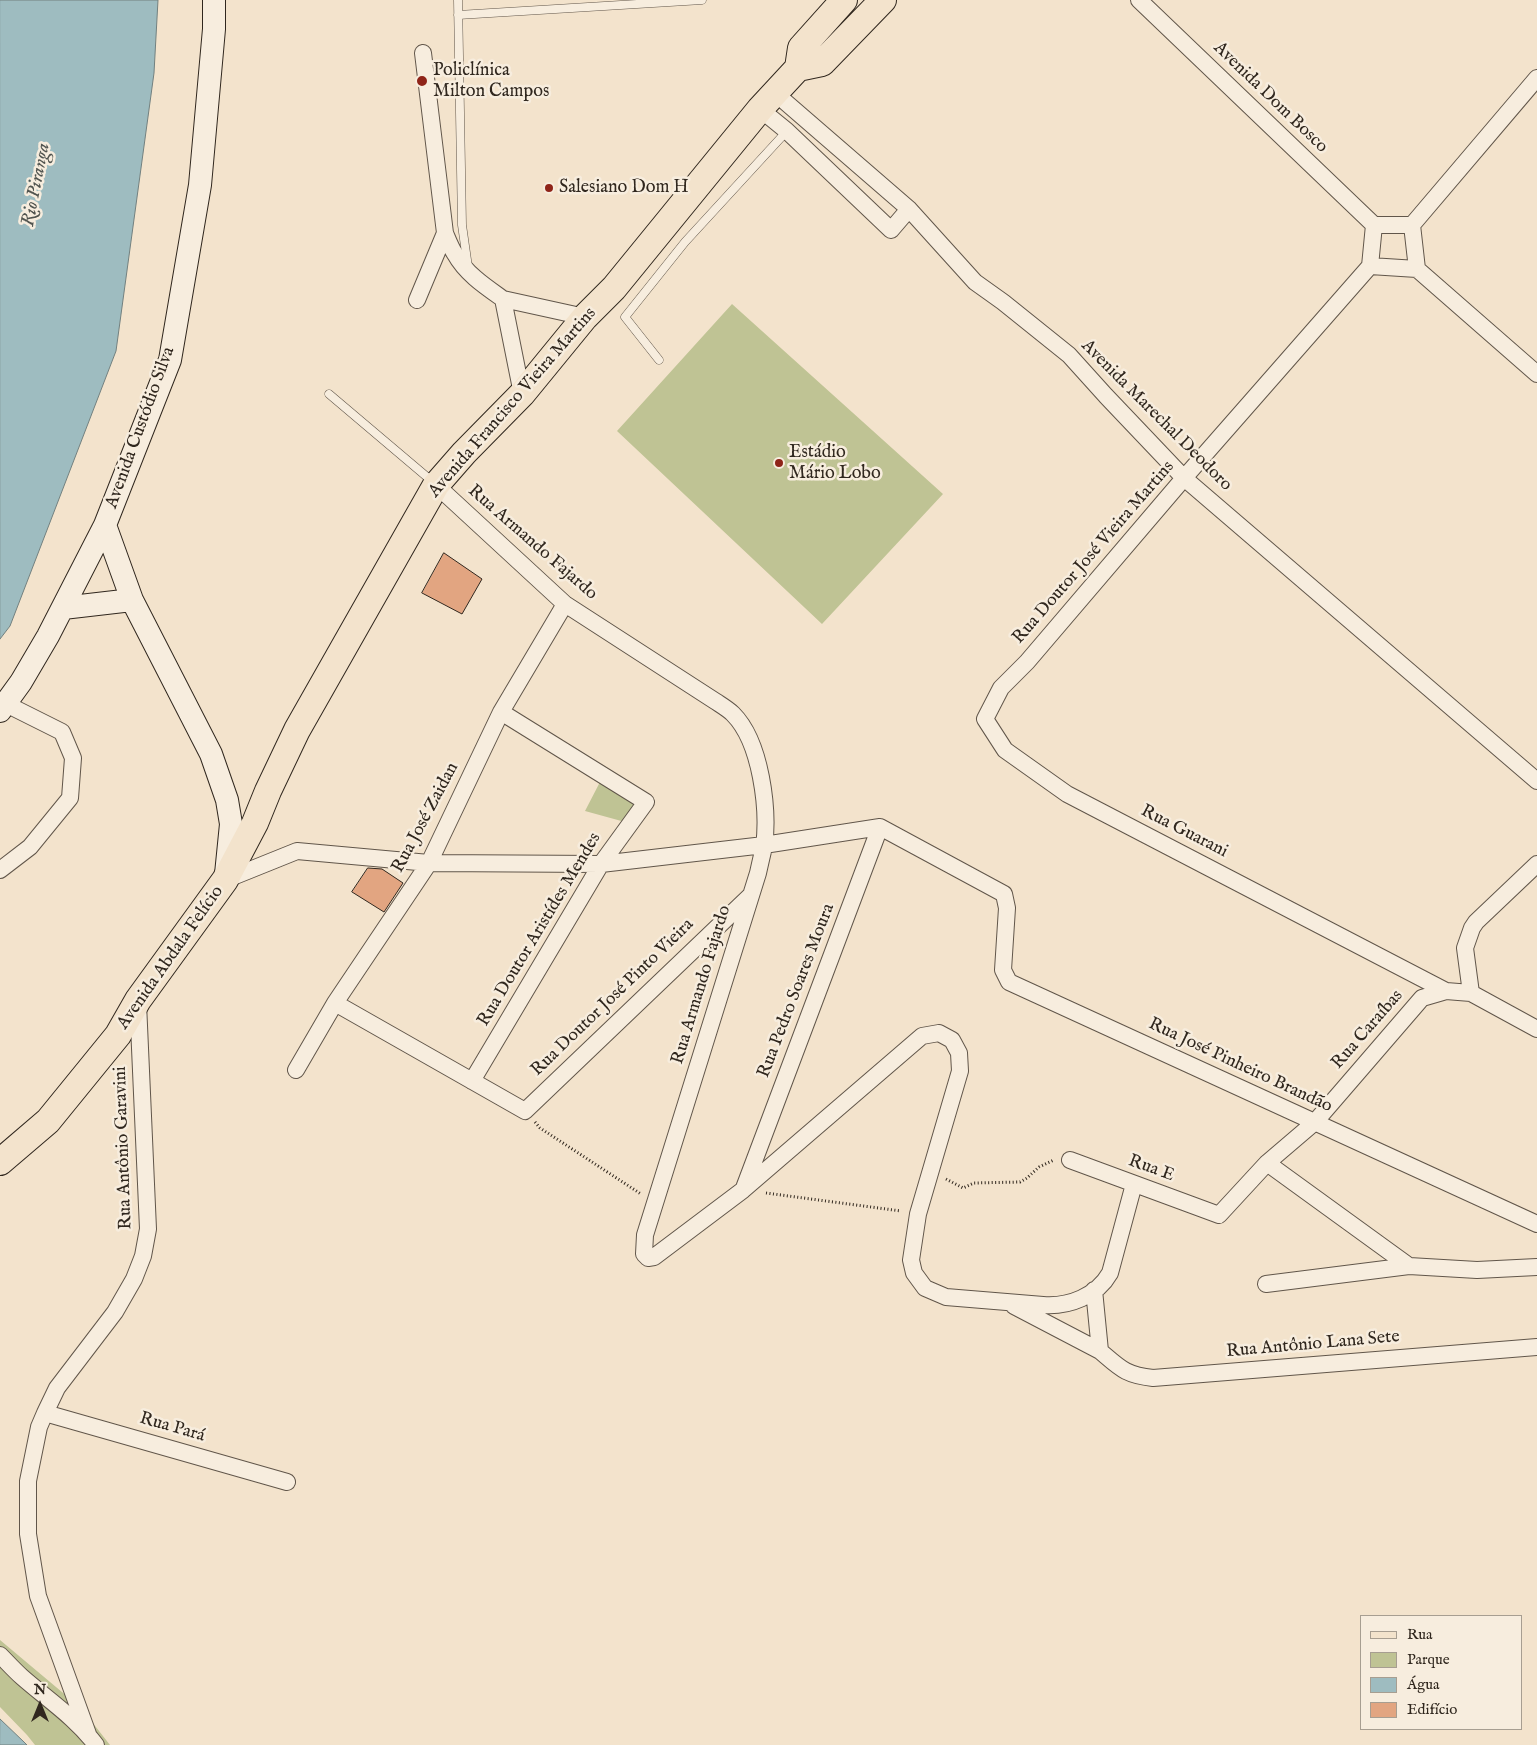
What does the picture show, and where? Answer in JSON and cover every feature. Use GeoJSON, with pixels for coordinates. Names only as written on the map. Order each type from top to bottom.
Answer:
{"type":"FeatureCollection","features":[{"type":"Feature","properties":{"kind":"main road","name":"Avenida Custódio Silva"},"geometry":{"type":"LineString","coordinates":[[3,707],[21,682],[60,614],[105,525],[170,360],[200,185],[213,39],[214,0]]}},
{"type":"Feature","properties":{"kind":"main road","name":"Avenida Francisco Vieira Martins"},"geometry":{"type":"LineString","coordinates":[[225,880],[255,823],[297,730],[436,485],[464,453],[522,394],[585,317],[614,288],[767,101],[798,68],[801,48],[844,0]]}},
{"type":"Feature","properties":{"kind":"main road"},"geometry":{"type":"LineString","coordinates":[[798,68],[822,63],[883,0]]}},
{"type":"Feature","properties":{"kind":"main road","name":"Avenida Abdala Felício"},"geometry":{"type":"LineString","coordinates":[[0,1162],[48,1121],[118,1035],[138,1000],[225,880],[231,824],[228,800],[211,754],[132,600],[105,525]]}},
{"type":"Feature","properties":{"kind":"main road"},"geometry":{"type":"LineString","coordinates":[[60,614],[132,600]]}},
{"type":"Feature","properties":{"kind":"street","name":"Avenida Dom Bosco"},"geometry":{"type":"LineString","coordinates":[[1139,0],[1374,225]]}},
{"type":"Feature","properties":{"kind":"street"},"geometry":{"type":"LineString","coordinates":[[423,53],[445,233],[455,255],[480,283],[503,299],[585,317]]}},
{"type":"Feature","properties":{"kind":"street"},"geometry":{"type":"LineString","coordinates":[[1417,269],[1412,225],[1537,78]]}},
{"type":"Feature","properties":{"kind":"street"},"geometry":{"type":"LineString","coordinates":[[767,101],[787,131],[891,230],[909,209]]}},
{"type":"Feature","properties":{"kind":"street","name":"Avenida Marechal Deodoro"},"geometry":{"type":"LineString","coordinates":[[767,101],[909,209],[975,282],[1069,355],[1184,478],[1537,781]]}},
{"type":"Feature","properties":{"kind":"street"},"geometry":{"type":"LineString","coordinates":[[1412,225],[1374,225],[1370,266],[1417,269],[1537,374]]}},
{"type":"Feature","properties":{"kind":"street"},"geometry":{"type":"LineString","coordinates":[[417,300],[445,233]]}},
{"type":"Feature","properties":{"kind":"street","name":"Rua Doutor José Vieira Martins"},"geometry":{"type":"LineString","coordinates":[[1027,662],[1184,478],[1370,266]]}},
{"type":"Feature","properties":{"kind":"street"},"geometry":{"type":"LineString","coordinates":[[503,299],[522,394]]}},
{"type":"Feature","properties":{"kind":"street","name":"Rua Armando Fajardo"},"geometry":{"type":"LineString","coordinates":[[436,485],[565,604],[715,700],[734,715],[747,733],[755,754],[761,782],[764,812],[764,845],[758,873],[645,1235],[644,1254],[648,1258],[654,1257],[743,1190],[922,1036],[939,1033],[952,1040],[959,1053],[960,1071],[930,1170]]}},
{"type":"Feature","properties":{"kind":"street","name":"Rua José Zaidan"},"geometry":{"type":"LineString","coordinates":[[296,1070],[335,1003],[429,863],[501,712],[565,604]]}},
{"type":"Feature","properties":{"kind":"street","name":"Rua Guarani"},"geometry":{"type":"LineString","coordinates":[[1027,662],[1001,688],[985,719],[1005,750],[1067,794],[1446,991]]}},
{"type":"Feature","properties":{"kind":"street"},"geometry":{"type":"LineString","coordinates":[[0,870],[30,847],[70,798],[73,758],[62,732],[3,707]]}},
{"type":"Feature","properties":{"kind":"street","name":"Rua Doutor Aristídes Mendes"},"geometry":{"type":"LineString","coordinates":[[472,1081],[601,864],[646,802],[501,712]]}},
{"type":"Feature","properties":{"kind":"street"},"geometry":{"type":"LineString","coordinates":[[225,880],[297,851],[429,863],[601,864],[764,845],[880,827]]}},
{"type":"Feature","properties":{"kind":"street","name":"Rua José Pinheiro Brandão"},"geometry":{"type":"LineString","coordinates":[[880,827],[1004,894],[1007,908],[1003,970],[1008,982],[1537,1224]]}},
{"type":"Feature","properties":{"kind":"street","name":"Rua Pedro Soares Moura"},"geometry":{"type":"LineString","coordinates":[[743,1190],[880,827]]}},
{"type":"Feature","properties":{"kind":"street"},"geometry":{"type":"LineString","coordinates":[[1537,864],[1476,922],[1465,948],[1471,993],[1537,1029]]}},
{"type":"Feature","properties":{"kind":"street","name":"Rua Doutor José Pinto Vieira"},"geometry":{"type":"LineString","coordinates":[[525,1110],[752,894]]}},
{"type":"Feature","properties":{"kind":"street","name":"Rua Caraíbas"},"geometry":{"type":"LineString","coordinates":[[1219,1215],[1266,1163],[1315,1122],[1422,998],[1446,991],[1471,993]]}},
{"type":"Feature","properties":{"kind":"street","name":"Rua Antônio Garavini"},"geometry":{"type":"LineString","coordinates":[[92,1740],[38,1596],[28,1534],[28,1482],[39,1427],[45,1412],[58,1388],[115,1312],[134,1280],[144,1256],[148,1230],[138,1000]]}},
{"type":"Feature","properties":{"kind":"street"},"geometry":{"type":"LineString","coordinates":[[335,1003],[525,1110]]}},
{"type":"Feature","properties":{"kind":"street","name":"Rua E"},"geometry":{"type":"LineString","coordinates":[[1070,1160],[1219,1215]]}},
{"type":"Feature","properties":{"kind":"street"},"geometry":{"type":"LineString","coordinates":[[1266,1163],[1409,1266]]}},
{"type":"Feature","properties":{"kind":"street"},"geometry":{"type":"LineString","coordinates":[[930,1170],[918,1214],[911,1260],[914,1273],[924,1288],[946,1297],[1056,1306],[1080,1299],[1105,1282],[1110,1273],[1134,1184]]}},
{"type":"Feature","properties":{"kind":"street"},"geometry":{"type":"LineString","coordinates":[[1266,1284],[1409,1266],[1477,1270],[1537,1267]]}},
{"type":"Feature","properties":{"kind":"street"},"geometry":{"type":"LineString","coordinates":[[1094,1290],[1100,1351]]}},
{"type":"Feature","properties":{"kind":"street","name":"Rua Antônio Lana Sete"},"geometry":{"type":"LineString","coordinates":[[1008,1302],[1100,1351],[1122,1370],[1136,1376],[1153,1378],[1537,1347]]}},
{"type":"Feature","properties":{"kind":"street","name":"Rua Pará"},"geometry":{"type":"LineString","coordinates":[[45,1412],[287,1482]]}},
{"type":"Feature","properties":{"kind":"street"},"geometry":{"type":"LineString","coordinates":[[0,1655],[20,1676],[60,1708],[92,1740]]}},
{"type":"Feature","properties":{"kind":"lane"},"geometry":{"type":"LineString","coordinates":[[458,0],[462,226],[468,271]]}},
{"type":"Feature","properties":{"kind":"lane"},"geometry":{"type":"LineString","coordinates":[[458,15],[702,0]]}},
{"type":"Feature","properties":{"kind":"lane"},"geometry":{"type":"LineString","coordinates":[[659,360],[624,317],[685,242],[787,131]]}},
{"type":"Feature","properties":{"kind":"lane"},"geometry":{"type":"LineString","coordinates":[[329,394],[436,485]]}},
{"type":"Feature","properties":{"kind":"path"},"geometry":{"type":"LineString","coordinates":[[525,1110],[540,1128],[655,1203]]}},
{"type":"Feature","properties":{"kind":"path"},"geometry":{"type":"LineString","coordinates":[[930,1170],[963,1188],[974,1183],[1020,1182],[1050,1161],[1058,1159],[1070,1160]]}},
{"type":"Feature","properties":{"kind":"path"},"geometry":{"type":"LineString","coordinates":[[743,1190],[918,1214]]}},
{"type":"Feature","properties":{"kind":"green space","name":"Estádio Mário Lobo"},"geometry":{"type":"Polygon","coordinates":[[[732,304],[943,494],[822,624],[617,431],[732,304]]]}},
{"type":"Feature","properties":{"kind":"green space"},"geometry":{"type":"Polygon","coordinates":[[[600,782],[638,801],[625,822],[585,811],[600,782]]]}},
{"type":"Feature","properties":{"kind":"green space"},"geometry":{"type":"Polygon","coordinates":[[[0,1640],[81,1708],[110,1745],[35,1745],[0,1707],[0,1640]]]}},
{"type":"Feature","properties":{"kind":"water","name":"Rio Piranga"},"geometry":{"type":"Polygon","coordinates":[[[0,0],[158,0],[154,73],[116,351],[10,626],[0,639],[0,0]]]}},
{"type":"Feature","properties":{"kind":"water"},"geometry":{"type":"Polygon","coordinates":[[[0,1719],[24,1742],[27,1745],[0,1745],[0,1719]]]}},
{"type":"Feature","properties":{"kind":"building"},"geometry":{"type":"Polygon","coordinates":[[[444,553],[482,579],[462,614],[422,593],[444,553]]]}},
{"type":"Feature","properties":{"kind":"building"},"geometry":{"type":"Polygon","coordinates":[[[368,868],[382,869],[403,883],[384,912],[352,892],[368,868]]]}},
{"type":"Feature","properties":{"kind":"place","name":"Policlínica Milton Campos"},"geometry":{"type":"Point","coordinates":[422,81]}},
{"type":"Feature","properties":{"kind":"place","name":"Salesiano Dom H"},"geometry":{"type":"Point","coordinates":[549,188]}},
{"type":"Feature","properties":{"kind":"place","name":"Estádio Mário Lobo"},"geometry":{"type":"Point","coordinates":[779,463]}}]}
